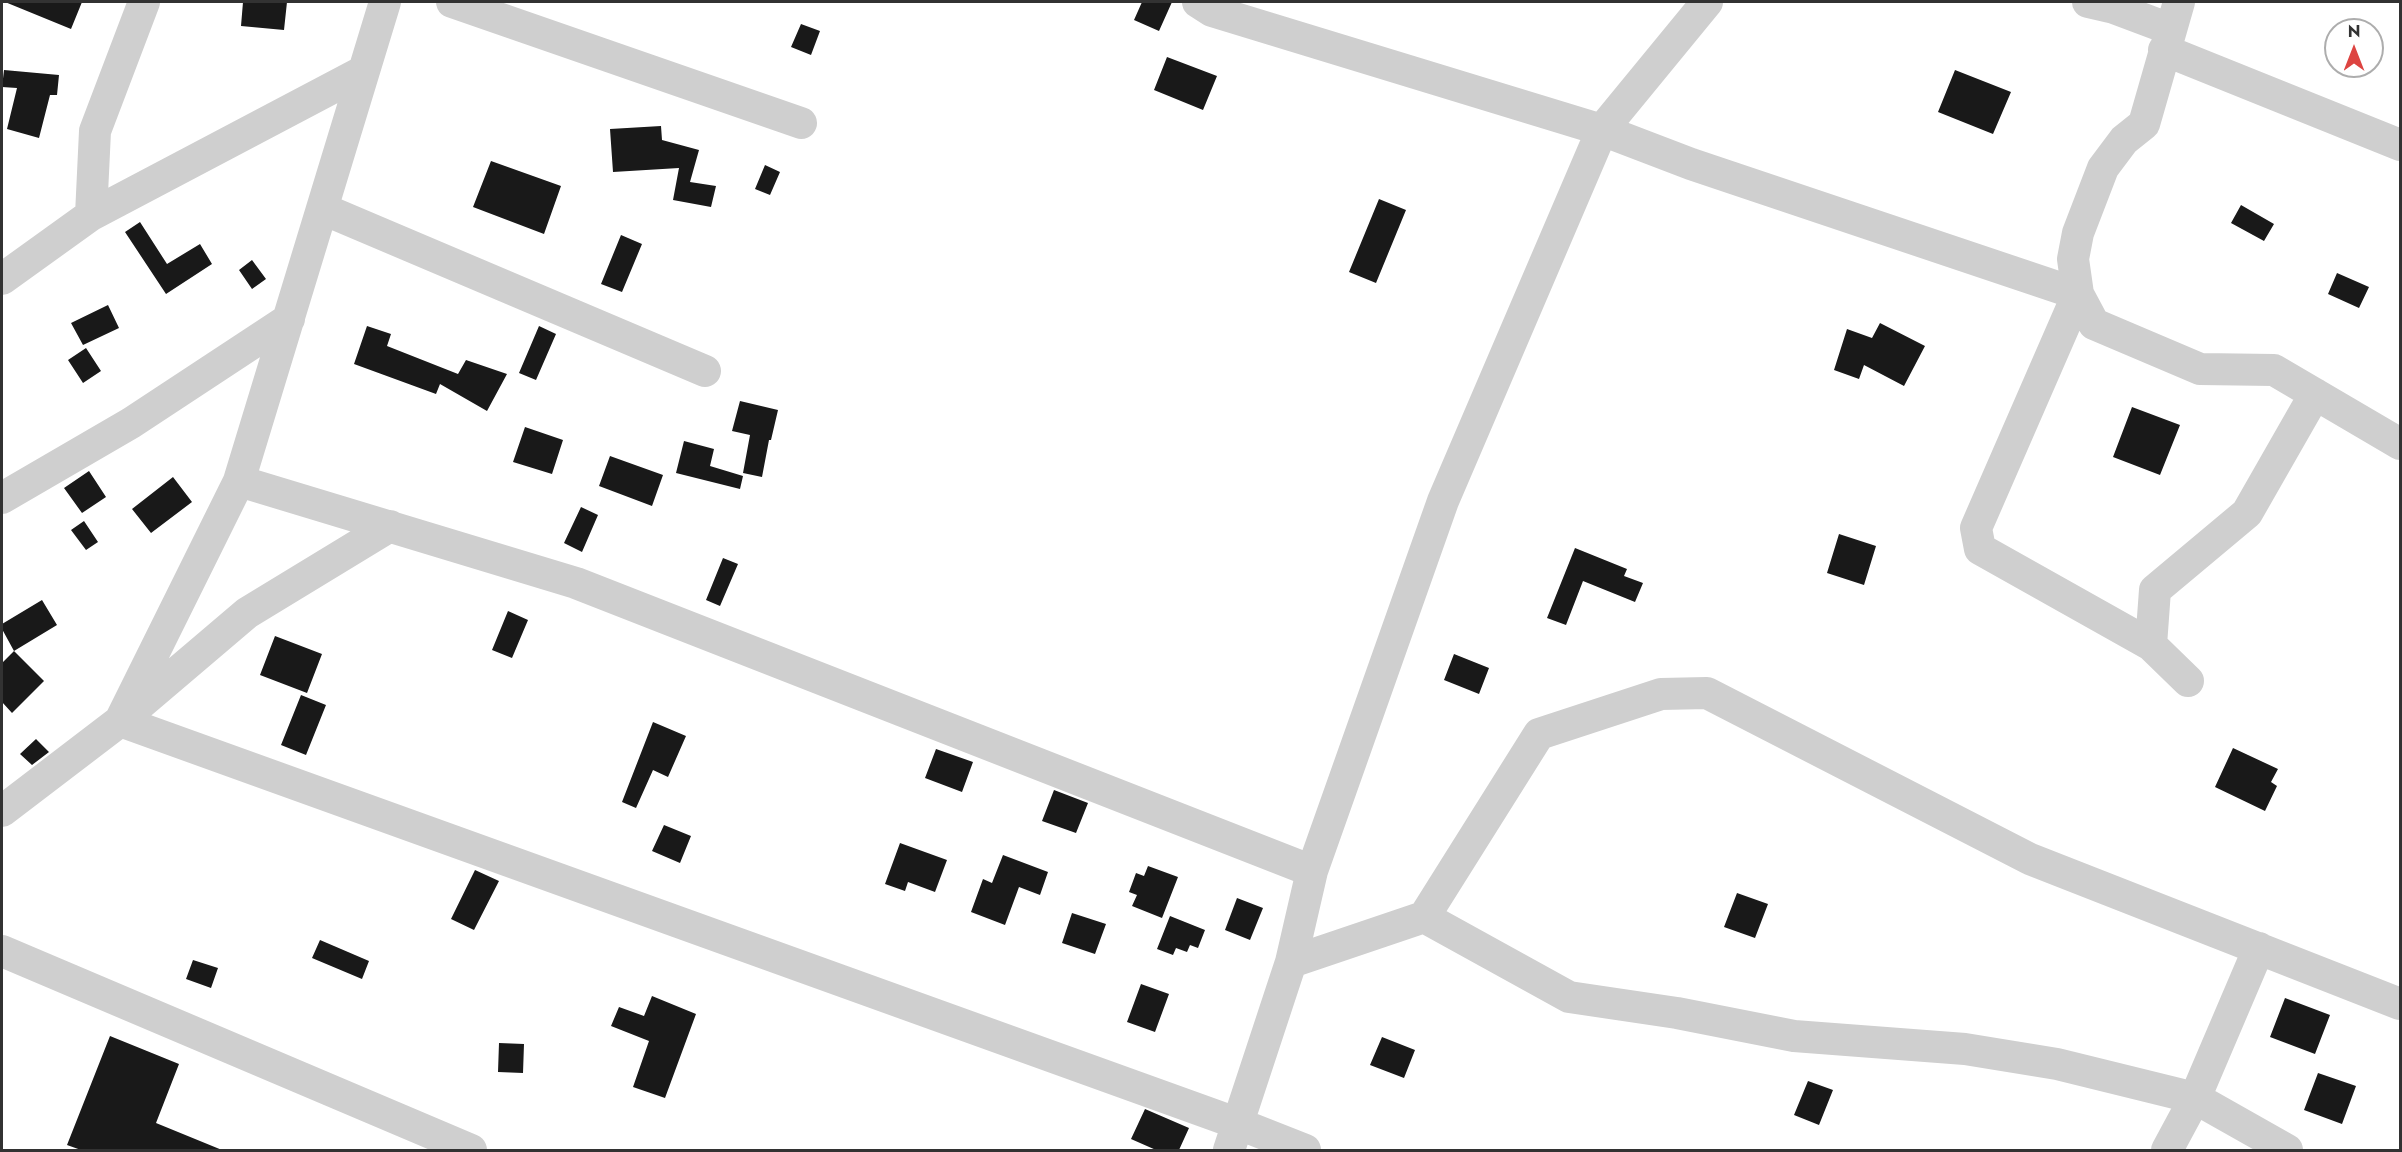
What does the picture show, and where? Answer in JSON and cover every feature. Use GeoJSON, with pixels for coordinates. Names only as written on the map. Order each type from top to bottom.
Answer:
{"type":"FeatureCollection","features":[{"type":"Feature","properties":{"kind":"street"},"geometry":{"type":"LineString","coordinates":[[91,215],[95,131],[144,2]]}},
{"type":"Feature","properties":{"kind":"street"},"geometry":{"type":"LineString","coordinates":[[120,721],[239,481],[385,2]]}},
{"type":"Feature","properties":{"kind":"street"},"geometry":{"type":"LineString","coordinates":[[452,2],[801,123]]}},
{"type":"Feature","properties":{"kind":"street"},"geometry":{"type":"LineString","coordinates":[[1198,2],[1212,11],[1602,130],[1691,164],[2078,294]]}},
{"type":"Feature","properties":{"kind":"street"},"geometry":{"type":"LineString","coordinates":[[1234,1137],[1291,962],[1312,870],[1443,501],[1602,130],[1707,2]]}},
{"type":"Feature","properties":{"kind":"street"},"geometry":{"type":"LineString","coordinates":[[2088,2],[2171,27],[2400,145]]}},
{"type":"Feature","properties":{"kind":"street"},"geometry":{"type":"LineString","coordinates":[[2171,27],[2144,124],[2124,140],[2103,168],[2078,232],[2073,259],[2078,294],[2094,324],[2200,369],[2274,370],[2400,444]]}},
{"type":"Feature","properties":{"kind":"street"},"geometry":{"type":"LineString","coordinates":[[2,279],[91,215],[364,71]]}},
{"type":"Feature","properties":{"kind":"street"},"geometry":{"type":"LineString","coordinates":[[323,208],[705,371]]}},
{"type":"Feature","properties":{"kind":"street"},"geometry":{"type":"LineString","coordinates":[[2078,294],[1976,528],[1980,549],[2151,645],[2188,681]]}},
{"type":"Feature","properties":{"kind":"street"},"geometry":{"type":"LineString","coordinates":[[2,498],[131,423],[289,319]]}},
{"type":"Feature","properties":{"kind":"street"},"geometry":{"type":"LineString","coordinates":[[2151,645],[2155,590],[2247,513],[2315,394]]}},
{"type":"Feature","properties":{"kind":"street"},"geometry":{"type":"LineString","coordinates":[[239,481],[576,583],[1312,870]]}},
{"type":"Feature","properties":{"kind":"street"},"geometry":{"type":"LineString","coordinates":[[2,810],[120,721],[247,613],[390,526]]}},
{"type":"Feature","properties":{"kind":"street"},"geometry":{"type":"LineString","coordinates":[[1291,962],[1424,917],[1539,734],[1661,694],[1707,693],[2030,858],[2400,1004]]}},
{"type":"Feature","properties":{"kind":"street"},"geometry":{"type":"LineString","coordinates":[[120,721],[1234,1137],[1305,1150]]}},
{"type":"Feature","properties":{"kind":"street"},"geometry":{"type":"LineString","coordinates":[[1424,917],[1569,997],[1677,1013],[1794,1036],[1965,1049],[2057,1064],[2195,1098],[2286,1150]]}},
{"type":"Feature","properties":{"kind":"street"},"geometry":{"type":"LineString","coordinates":[[2167,1150],[2195,1098],[2259,948]]}},
{"type":"Feature","properties":{"kind":"street"},"geometry":{"type":"LineString","coordinates":[[2,951],[471,1150]]}},
{"type":"Feature","properties":{"kind":"building"},"geometry":{"type":"Polygon","coordinates":[[[5,2],[82,2],[71,29],[5,2]]]}},
{"type":"Feature","properties":{"kind":"building"},"geometry":{"type":"Polygon","coordinates":[[[243,2],[287,2],[284,30],[241,26],[243,2]]]}},
{"type":"Feature","properties":{"kind":"building"},"geometry":{"type":"Polygon","coordinates":[[[1142,2],[1172,2],[1159,31],[1134,20],[1142,2]]]}},
{"type":"Feature","properties":{"kind":"building"},"geometry":{"type":"Polygon","coordinates":[[[801,24],[820,31],[811,55],[791,47],[801,24]]]}},
{"type":"Feature","properties":{"kind":"building"},"geometry":{"type":"Polygon","coordinates":[[[1167,57],[1217,76],[1203,110],[1154,90],[1167,57]]]}},
{"type":"Feature","properties":{"kind":"building"},"geometry":{"type":"Polygon","coordinates":[[[4,70],[59,75],[57,95],[50,95],[39,138],[7,129],[17,88],[2,87],[4,70]]]}},
{"type":"Feature","properties":{"kind":"building"},"geometry":{"type":"Polygon","coordinates":[[[1955,70],[2011,92],[1993,134],[1938,112],[1955,70]]]}},
{"type":"Feature","properties":{"kind":"building"},"geometry":{"type":"Polygon","coordinates":[[[661,126],[662,140],[699,150],[690,182],[716,186],[711,207],[673,200],[679,168],[613,172],[610,129],[661,126]]]}},
{"type":"Feature","properties":{"kind":"building"},"geometry":{"type":"Polygon","coordinates":[[[491,161],[561,186],[544,234],[473,207],[491,161]]]}},
{"type":"Feature","properties":{"kind":"building"},"geometry":{"type":"Polygon","coordinates":[[[765,165],[780,172],[770,195],[755,189],[765,165]]]}},
{"type":"Feature","properties":{"kind":"building"},"geometry":{"type":"Polygon","coordinates":[[[1379,199],[1406,210],[1376,283],[1349,272],[1379,199]]]}},
{"type":"Feature","properties":{"kind":"building"},"geometry":{"type":"Polygon","coordinates":[[[2241,205],[2274,224],[2264,241],[2231,223],[2241,205]]]}},
{"type":"Feature","properties":{"kind":"building"},"geometry":{"type":"Polygon","coordinates":[[[140,222],[167,264],[200,244],[212,264],[166,294],[125,232],[140,222]]]}},
{"type":"Feature","properties":{"kind":"building"},"geometry":{"type":"Polygon","coordinates":[[[621,235],[642,244],[622,292],[601,284],[621,235]]]}},
{"type":"Feature","properties":{"kind":"building"},"geometry":{"type":"Polygon","coordinates":[[[252,260],[266,279],[252,289],[239,270],[252,260]]]}},
{"type":"Feature","properties":{"kind":"building"},"geometry":{"type":"Polygon","coordinates":[[[2337,273],[2369,287],[2359,308],[2328,294],[2337,273]]]}},
{"type":"Feature","properties":{"kind":"building"},"geometry":{"type":"Polygon","coordinates":[[[108,305],[119,328],[83,345],[71,323],[108,305]]]}},
{"type":"Feature","properties":{"kind":"building"},"geometry":{"type":"Polygon","coordinates":[[[1880,323],[1925,346],[1904,386],[1864,365],[1859,379],[1834,370],[1847,329],[1872,338],[1880,323]]]}},
{"type":"Feature","properties":{"kind":"building"},"geometry":{"type":"Polygon","coordinates":[[[367,326],[391,334],[387,346],[458,374],[466,360],[507,374],[487,411],[440,384],[436,394],[354,364],[367,326]]]}},
{"type":"Feature","properties":{"kind":"building"},"geometry":{"type":"Polygon","coordinates":[[[539,326],[556,334],[536,380],[519,373],[539,326]]]}},
{"type":"Feature","properties":{"kind":"building"},"geometry":{"type":"Polygon","coordinates":[[[86,348],[101,371],[83,383],[68,360],[86,348]]]}},
{"type":"Feature","properties":{"kind":"building"},"geometry":{"type":"Polygon","coordinates":[[[740,401],[778,410],[762,477],[743,473],[750,435],[732,431],[740,401]]]}},
{"type":"Feature","properties":{"kind":"building"},"geometry":{"type":"Polygon","coordinates":[[[2132,407],[2180,425],[2160,475],[2113,457],[2132,407]]]}},
{"type":"Feature","properties":{"kind":"building"},"geometry":{"type":"Polygon","coordinates":[[[525,427],[563,440],[552,474],[513,462],[525,427]]]}},
{"type":"Feature","properties":{"kind":"building"},"geometry":{"type":"Polygon","coordinates":[[[684,441],[714,449],[710,466],[743,476],[740,489],[676,473],[684,441]]]}},
{"type":"Feature","properties":{"kind":"building"},"geometry":{"type":"Polygon","coordinates":[[[610,456],[663,475],[652,506],[599,486],[610,456]]]}},
{"type":"Feature","properties":{"kind":"building"},"geometry":{"type":"Polygon","coordinates":[[[89,471],[106,497],[82,513],[64,488],[89,471]]]}},
{"type":"Feature","properties":{"kind":"building"},"geometry":{"type":"Polygon","coordinates":[[[173,477],[192,502],[151,533],[132,509],[173,477]]]}},
{"type":"Feature","properties":{"kind":"building"},"geometry":{"type":"Polygon","coordinates":[[[581,507],[598,515],[582,552],[564,543],[581,507]]]}},
{"type":"Feature","properties":{"kind":"building"},"geometry":{"type":"Polygon","coordinates":[[[84,521],[98,542],[86,550],[71,530],[84,521]]]}},
{"type":"Feature","properties":{"kind":"building"},"geometry":{"type":"Polygon","coordinates":[[[1839,534],[1876,546],[1864,585],[1827,573],[1839,534]]]}},
{"type":"Feature","properties":{"kind":"building"},"geometry":{"type":"Polygon","coordinates":[[[1575,548],[1627,569],[1624,576],[1643,583],[1635,602],[1583,581],[1566,625],[1547,618],[1575,548]]]}},
{"type":"Feature","properties":{"kind":"building"},"geometry":{"type":"Polygon","coordinates":[[[723,558],[738,564],[720,606],[706,600],[723,558]]]}},
{"type":"Feature","properties":{"kind":"building"},"geometry":{"type":"Polygon","coordinates":[[[42,600],[57,625],[14,651],[2,629],[2,624],[42,600]]]}},
{"type":"Feature","properties":{"kind":"building"},"geometry":{"type":"Polygon","coordinates":[[[508,611],[528,620],[512,658],[492,650],[508,611]]]}},
{"type":"Feature","properties":{"kind":"building"},"geometry":{"type":"Polygon","coordinates":[[[275,636],[322,654],[307,693],[260,675],[275,636]]]}},
{"type":"Feature","properties":{"kind":"building"},"geometry":{"type":"Polygon","coordinates":[[[14,651],[44,681],[12,713],[2,702],[2,663],[14,651]]]}},
{"type":"Feature","properties":{"kind":"building"},"geometry":{"type":"Polygon","coordinates":[[[1454,654],[1489,668],[1479,694],[1444,680],[1454,654]]]}},
{"type":"Feature","properties":{"kind":"building"},"geometry":{"type":"Polygon","coordinates":[[[301,695],[326,705],[306,755],[281,745],[301,695]]]}},
{"type":"Feature","properties":{"kind":"building"},"geometry":{"type":"Polygon","coordinates":[[[653,722],[686,736],[668,777],[653,770],[636,808],[622,802],[653,722]]]}},
{"type":"Feature","properties":{"kind":"building"},"geometry":{"type":"Polygon","coordinates":[[[36,739],[49,752],[32,765],[20,754],[36,739]]]}},
{"type":"Feature","properties":{"kind":"building"},"geometry":{"type":"Polygon","coordinates":[[[2233,748],[2278,769],[2271,782],[2277,786],[2265,811],[2215,787],[2233,748]]]}},
{"type":"Feature","properties":{"kind":"building"},"geometry":{"type":"Polygon","coordinates":[[[936,749],[973,762],[962,792],[925,778],[936,749]]]}},
{"type":"Feature","properties":{"kind":"building"},"geometry":{"type":"Polygon","coordinates":[[[1054,790],[1088,803],[1076,833],[1042,821],[1054,790]]]}},
{"type":"Feature","properties":{"kind":"building"},"geometry":{"type":"Polygon","coordinates":[[[664,825],[691,836],[680,863],[652,851],[664,825]]]}},
{"type":"Feature","properties":{"kind":"building"},"geometry":{"type":"Polygon","coordinates":[[[900,843],[947,860],[935,892],[908,882],[905,891],[885,884],[900,843]]]}},
{"type":"Feature","properties":{"kind":"building"},"geometry":{"type":"Polygon","coordinates":[[[1003,855],[1048,872],[1040,895],[1019,887],[1005,925],[971,912],[983,879],[992,883],[1003,855]]]}},
{"type":"Feature","properties":{"kind":"building"},"geometry":{"type":"Polygon","coordinates":[[[1148,866],[1178,877],[1162,918],[1132,906],[1137,895],[1129,892],[1136,873],[1144,876],[1148,866]]]}},
{"type":"Feature","properties":{"kind":"building"},"geometry":{"type":"Polygon","coordinates":[[[475,870],[499,881],[474,930],[451,919],[475,870]]]}},
{"type":"Feature","properties":{"kind":"building"},"geometry":{"type":"Polygon","coordinates":[[[1737,893],[1768,904],[1755,938],[1724,927],[1737,893]]]}},
{"type":"Feature","properties":{"kind":"building"},"geometry":{"type":"Polygon","coordinates":[[[1237,898],[1263,908],[1250,940],[1225,930],[1237,898]]]}},
{"type":"Feature","properties":{"kind":"building"},"geometry":{"type":"Polygon","coordinates":[[[1072,913],[1106,924],[1095,954],[1062,943],[1072,913]]]}},
{"type":"Feature","properties":{"kind":"building"},"geometry":{"type":"Polygon","coordinates":[[[1170,916],[1205,930],[1198,948],[1190,945],[1187,952],[1176,948],[1173,955],[1157,949],[1170,916]]]}},
{"type":"Feature","properties":{"kind":"building"},"geometry":{"type":"Polygon","coordinates":[[[320,940],[369,961],[362,979],[312,958],[320,940]]]}},
{"type":"Feature","properties":{"kind":"building"},"geometry":{"type":"Polygon","coordinates":[[[193,960],[218,968],[211,988],[186,979],[193,960]]]}},
{"type":"Feature","properties":{"kind":"building"},"geometry":{"type":"Polygon","coordinates":[[[1141,984],[1169,994],[1155,1032],[1127,1022],[1141,984]]]}},
{"type":"Feature","properties":{"kind":"building"},"geometry":{"type":"Polygon","coordinates":[[[652,996],[696,1014],[665,1098],[633,1087],[649,1041],[611,1026],[619,1007],[644,1016],[652,996]]]}},
{"type":"Feature","properties":{"kind":"building"},"geometry":{"type":"Polygon","coordinates":[[[2285,998],[2330,1015],[2315,1054],[2270,1037],[2285,998]]]}},
{"type":"Feature","properties":{"kind":"building"},"geometry":{"type":"Polygon","coordinates":[[[110,1036],[179,1064],[156,1123],[222,1150],[81,1150],[67,1145],[110,1036]]]}},
{"type":"Feature","properties":{"kind":"building"},"geometry":{"type":"Polygon","coordinates":[[[1382,1037],[1415,1050],[1404,1078],[1370,1065],[1382,1037]]]}},
{"type":"Feature","properties":{"kind":"building"},"geometry":{"type":"Polygon","coordinates":[[[499,1043],[524,1044],[523,1073],[498,1072],[499,1043]]]}},
{"type":"Feature","properties":{"kind":"building"},"geometry":{"type":"Polygon","coordinates":[[[2318,1073],[2356,1086],[2342,1124],[2304,1110],[2318,1073]]]}},
{"type":"Feature","properties":{"kind":"building"},"geometry":{"type":"Polygon","coordinates":[[[1808,1081],[1833,1090],[1819,1125],[1794,1115],[1808,1081]]]}},
{"type":"Feature","properties":{"kind":"building"},"geometry":{"type":"Polygon","coordinates":[[[1145,1109],[1189,1128],[1179,1150],[1156,1150],[1131,1139],[1145,1109]]]}}]}
